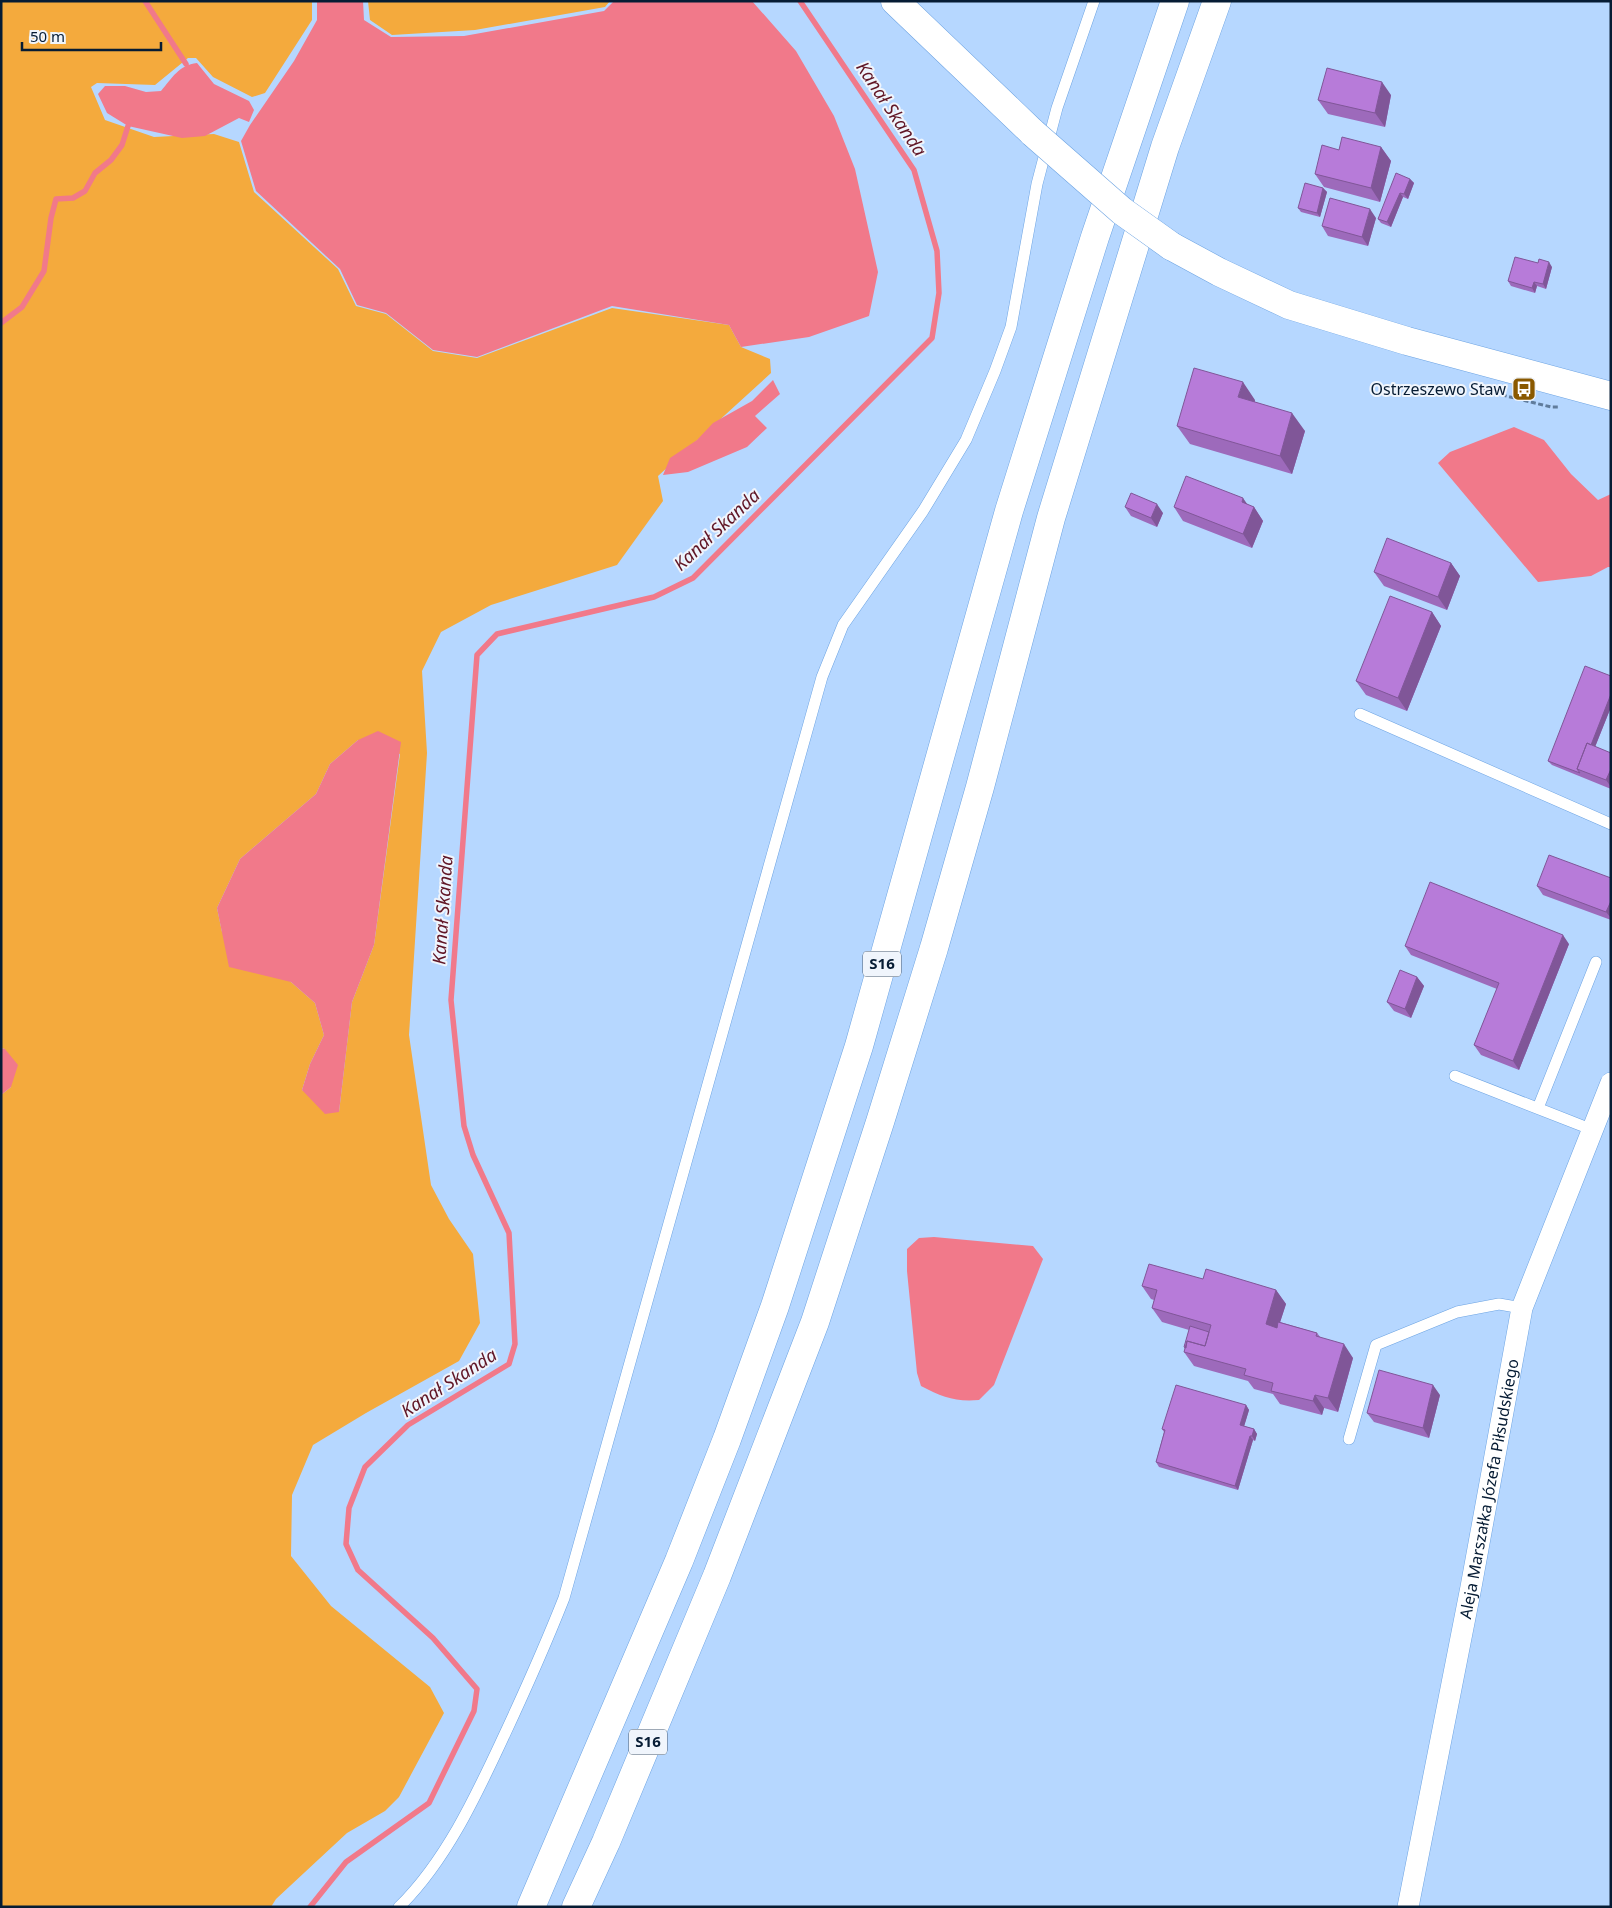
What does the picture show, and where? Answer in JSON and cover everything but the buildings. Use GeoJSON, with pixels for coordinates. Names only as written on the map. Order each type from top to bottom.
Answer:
{"type":"FeatureCollection","features":[{"type":"Feature","properties":{"kind":"main road"},"geometry":{"type":"LineString","coordinates":[[895,1],[1033,133],[1122,211],[1171,246],[1219,272],[1289,305],[1407,341],[1611,396]]}},
{"type":"Feature","properties":{"kind":"main road","name":"S16"},"geometry":{"type":"LineString","coordinates":[[531,1907],[679,1561],[727,1439],[775,1306],[859,1046],[1012,501],[1096,238],[1175,1]]}},
{"type":"Feature","properties":{"kind":"main road","name":"S16"},"geometry":{"type":"LineString","coordinates":[[576,1907],[606,1842],[717,1576],[815,1322],[934,948],[980,787],[1051,518],[1165,147],[1217,1]]}},
{"type":"Feature","properties":{"kind":"street","name":"Aleja Marszałka Józefa Piłsudskiego"},"geometry":{"type":"LineString","coordinates":[[1408,1907],[1471,1587],[1522,1308],[1611,1083]]}},
{"type":"Feature","properties":{"kind":"lane"},"geometry":{"type":"LineString","coordinates":[[399,1907],[413,1893],[447,1845],[481,1785],[536,1667],[564,1598],[822,677],[843,625],[923,511],[966,440],[995,371],[1011,327],[1037,184],[1057,108],[1094,1]]}},
{"type":"Feature","properties":{"kind":"lane"},"geometry":{"type":"LineString","coordinates":[[1360,714],[1611,824]]}},
{"type":"Feature","properties":{"kind":"lane"},"geometry":{"type":"LineString","coordinates":[[1538,1108],[1596,962]]}},
{"type":"Feature","properties":{"kind":"lane"},"geometry":{"type":"LineString","coordinates":[[1455,1076],[1594,1130]]}},
{"type":"Feature","properties":{"kind":"lane"},"geometry":{"type":"LineString","coordinates":[[1349,1440],[1376,1346],[1457,1312],[1499,1304],[1522,1308]]}},
{"type":"Feature","properties":{"kind":"shaded area"},"geometry":{"type":"Polygon","coordinates":[[[1,1],[312,1],[312,20],[265,93],[252,97],[213,77],[196,58],[188,58],[155,85],[97,83],[91,87],[105,120],[154,137],[214,134],[239,142],[254,192],[338,269],[356,306],[386,314],[433,351],[477,358],[612,308],[729,325],[741,347],[770,359],[771,373],[658,476],[663,501],[617,565],[491,605],[441,632],[422,671],[427,753],[409,1035],[431,1185],[449,1219],[473,1254],[480,1323],[459,1361],[313,1445],[292,1495],[291,1556],[331,1606],[430,1687],[444,1713],[399,1797],[385,1811],[347,1833],[276,1899],[271,1907],[1,1907],[1,1095],[11,1087],[5,1049],[1,1048],[1,1]],[[358,740],[330,764],[316,794],[240,859],[217,908],[222,932],[291,982],[315,1003],[324,1035],[310,1064],[302,1090],[339,1112],[352,1002],[374,945],[400,754],[358,740]]]}},
{"type":"Feature","properties":{"kind":"shaded area"},"geometry":{"type":"Polygon","coordinates":[[[317,1],[363,1],[364,20],[391,37],[464,36],[604,11],[614,1],[752,1],[796,51],[834,116],[855,169],[878,272],[869,316],[809,337],[741,347],[729,325],[612,306],[477,357],[433,350],[386,313],[357,305],[340,269],[256,191],[241,141],[294,61],[317,20],[317,1]]]}},
{"type":"Feature","properties":{"kind":"shaded area"},"geometry":{"type":"Polygon","coordinates":[[[368,1],[610,1],[605,7],[475,30],[392,35],[370,20],[368,1]]]}},
{"type":"Feature","properties":{"kind":"shaded area"},"geometry":{"type":"Polygon","coordinates":[[[197,63],[214,84],[249,101],[254,110],[249,122],[239,118],[205,136],[182,138],[128,126],[107,113],[98,94],[105,86],[125,86],[146,92],[161,91],[181,69],[197,63]]]}},
{"type":"Feature","properties":{"kind":"shaded area"},"geometry":{"type":"Polygon","coordinates":[[[773,380],[780,394],[755,416],[767,428],[747,447],[688,472],[663,475],[670,458],[697,440],[713,423],[752,401],[773,380]]]}},
{"type":"Feature","properties":{"kind":"shaded area"},"geometry":{"type":"Polygon","coordinates":[[[1514,427],[1544,440],[1571,474],[1598,500],[1611,494],[1611,567],[1591,576],[1538,582],[1438,463],[1450,452],[1514,427]]]}},
{"type":"Feature","properties":{"kind":"shaded area"},"geometry":{"type":"Polygon","coordinates":[[[378,731],[401,742],[374,945],[352,1002],[339,1112],[325,1114],[302,1090],[310,1064],[324,1035],[315,1003],[291,982],[229,967],[217,908],[240,859],[316,794],[330,764],[358,740],[378,731]]]}},
{"type":"Feature","properties":{"kind":"shaded area"},"geometry":{"type":"Polygon","coordinates":[[[1,1048],[5,1049],[18,1065],[11,1087],[1,1095],[1,1048]]]}},
{"type":"Feature","properties":{"kind":"shaded area"},"geometry":{"type":"Polygon","coordinates":[[[934,1237],[1033,1246],[1043,1259],[994,1385],[979,1400],[949,1398],[936,1393],[921,1386],[917,1373],[907,1271],[907,1249],[919,1238],[934,1237]]]}},
{"type":"Feature","properties":{"kind":"waterway"},"geometry":{"type":"LineString","coordinates":[[145,1],[186,64]]}},
{"type":"Feature","properties":{"kind":"waterway","name":"Kanał Skanda"},"geometry":{"type":"LineString","coordinates":[[310,1907],[346,1862],[429,1803],[474,1711],[477,1689],[433,1638],[358,1570],[346,1544],[349,1508],[365,1467],[408,1425],[509,1364],[515,1344],[509,1233],[473,1155],[464,1126],[451,1000],[477,655],[497,634],[654,597],[693,578],[932,338],[939,293],[937,251],[914,170],[800,1]]}},
{"type":"Feature","properties":{"kind":"waterway"},"geometry":{"type":"LineString","coordinates":[[1,323],[22,307],[44,271],[51,218],[56,199],[73,198],[85,191],[95,173],[111,160],[122,145],[128,126]]}},
{"type":"Feature","properties":{"kind":"place","name":"Ostrzeszewo Staw"},"geometry":{"type":"Point","coordinates":[1524,389]}}]}
